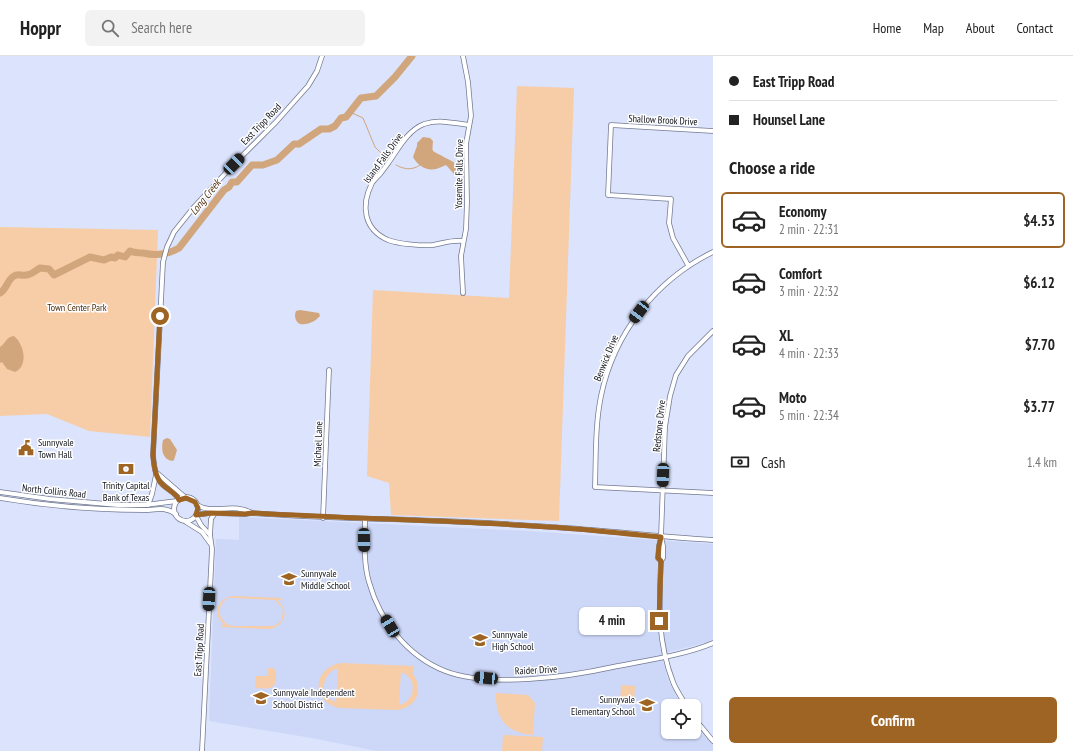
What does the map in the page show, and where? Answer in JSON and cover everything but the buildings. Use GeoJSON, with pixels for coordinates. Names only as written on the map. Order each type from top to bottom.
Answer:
{"type":"FeatureCollection","features":[{"type":"Feature","properties":{"kind":"street","name":"East Tripp Road"},"geometry":{"type":"LineString","coordinates":[[178,501],[176,495],[159,481],[153,455],[164,259],[168,245],[174,232],[194,206],[276,122],[308,86],[317,71],[322,56]]}},
{"type":"Feature","properties":{"kind":"street","name":"Yosemite Falls Drive"},"geometry":{"type":"LineString","coordinates":[[463,56],[470,97],[471,116],[466,144],[466,230],[461,259],[463,293]]}},
{"type":"Feature","properties":{"kind":"street","name":"Island Falls Drive"},"geometry":{"type":"LineString","coordinates":[[463,241],[446,241],[432,245],[424,245],[395,242],[386,239],[373,230],[367,219],[365,203],[373,182],[409,134],[422,125],[431,122],[442,121],[469,125]]}},
{"type":"Feature","properties":{"kind":"street","name":"Shallow Brook Drive"},"geometry":{"type":"LineString","coordinates":[[688,265],[673,238],[669,223],[671,199],[608,195],[611,125],[713,131]]}},
{"type":"Feature","properties":{"kind":"street","name":"Benwick Drive"},"geometry":{"type":"LineString","coordinates":[[662,490],[595,487],[599,409],[604,383],[612,357],[624,333],[647,302],[665,284],[688,265],[713,252]]}},
{"type":"Feature","properties":{"kind":"street","name":"Redstone Drive"},"geometry":{"type":"LineString","coordinates":[[682,699],[673,683],[664,656],[660,630],[659,612],[661,561],[658,558],[661,537],[665,427],[670,396],[676,375],[688,356],[713,331]]}},
{"type":"Feature","properties":{"kind":"street","name":"Michael Lane"},"geometry":{"type":"LineString","coordinates":[[323,518],[329,370]]}},
{"type":"Feature","properties":{"kind":"street"},"geometry":{"type":"LineString","coordinates":[[148,505],[156,473],[186,498],[193,500],[197,505],[208,508],[242,508],[252,513]]}},
{"type":"Feature","properties":{"kind":"street"},"geometry":{"type":"LineString","coordinates":[[662,490],[713,493]]}},
{"type":"Feature","properties":{"kind":"street","name":"North Collins Road"},"geometry":{"type":"LineString","coordinates":[[0,492],[110,507],[148,505],[178,501]]}},
{"type":"Feature","properties":{"kind":"street","name":"North Collins Road"},"geometry":{"type":"LineString","coordinates":[[0,498],[75,507],[167,509],[176,514]]}},
{"type":"Feature","properties":{"kind":"street"},"geometry":{"type":"LineString","coordinates":[[186,498],[178,501],[175,507],[176,514],[180,520],[193,525],[202,532],[209,540],[212,549]]}},
{"type":"Feature","properties":{"kind":"street"},"geometry":{"type":"LineString","coordinates":[[75,502],[75,507]]}},
{"type":"Feature","properties":{"kind":"street"},"geometry":{"type":"LineString","coordinates":[[197,505],[196,515],[200,525],[210,535]]}},
{"type":"Feature","properties":{"kind":"street"},"geometry":{"type":"LineString","coordinates":[[184,521],[191,520],[196,515],[215,513],[252,513],[323,518],[543,526],[661,537],[713,540]]}},
{"type":"Feature","properties":{"kind":"street"},"geometry":{"type":"LineString","coordinates":[[210,535],[211,519],[215,513]]}},
{"type":"Feature","properties":{"kind":"street","name":"Raider Drive"},"geometry":{"type":"LineString","coordinates":[[365,519],[366,567],[369,582],[380,611],[398,637],[410,650],[424,660],[446,671],[472,677],[486,678],[526,679],[552,677],[589,672],[664,656],[713,643]]}},
{"type":"Feature","properties":{"kind":"street","name":"East Tripp Road"},"geometry":{"type":"LineString","coordinates":[[202,751],[212,549],[212,540],[210,535]]}},
{"type":"Feature","properties":{"kind":"street"},"geometry":{"type":"LineString","coordinates":[[701,726],[713,741]]}},
{"type":"Feature","properties":{"kind":"shaded area"},"geometry":{"type":"Polygon","coordinates":[[[423,137],[430,138],[433,141],[433,151],[457,164],[458,168],[464,168],[464,170],[454,174],[446,165],[437,169],[429,169],[417,163],[413,157],[417,143],[423,137]]]}},
{"type":"Feature","properties":{"kind":"shaded area"},"geometry":{"type":"Polygon","coordinates":[[[300,310],[319,313],[320,316],[311,323],[300,324],[296,320],[295,313],[296,311],[300,310]]]}},
{"type":"Feature","properties":{"kind":"shaded area"},"geometry":{"type":"Polygon","coordinates":[[[14,336],[20,344],[24,355],[22,365],[15,372],[7,369],[2,362],[0,363],[0,347],[8,339],[14,336]]]}},
{"type":"Feature","properties":{"kind":"shaded area"},"geometry":{"type":"Polygon","coordinates":[[[167,438],[170,439],[177,450],[174,460],[172,461],[164,456],[162,450],[163,440],[167,438]]]}},
{"type":"Feature","properties":{"kind":"shaded area","name":"Sunnyvale High School"},"geometry":{"type":"Polygon","coordinates":[[[239,517],[528,531],[713,544],[713,639],[708,642],[661,654],[669,682],[678,699],[661,699],[661,739],[701,739],[701,733],[713,744],[713,751],[376,751],[312,738],[209,721],[216,539],[239,540],[239,517]]]}},
{"type":"Feature","properties":{"kind":"green space"},"geometry":{"type":"Polygon","coordinates":[[[517,86],[574,88],[559,521],[391,515],[389,483],[367,476],[373,290],[509,298],[517,86]]]}},
{"type":"Feature","properties":{"kind":"green space","name":"Town Center Park"},"geometry":{"type":"Polygon","coordinates":[[[0,227],[158,230],[150,437],[89,431],[47,414],[0,416],[0,227]]]}},
{"type":"Feature","properties":{"kind":"green space"},"geometry":{"type":"Polygon","coordinates":[[[227,597],[281,598],[281,600],[277,600],[284,608],[284,618],[279,625],[269,629],[221,627],[221,625],[225,625],[218,617],[217,612],[220,603],[227,597]],[[228,598],[220,607],[221,618],[227,624],[232,626],[274,626],[281,621],[283,611],[282,607],[275,600],[228,598]]]}},
{"type":"Feature","properties":{"kind":"green space"},"geometry":{"type":"Polygon","coordinates":[[[341,663],[414,666],[414,672],[412,672],[418,685],[417,696],[410,705],[398,710],[339,708],[323,699],[320,692],[320,678],[331,666],[341,663]],[[338,669],[330,672],[324,686],[327,695],[336,702],[338,669]],[[401,672],[399,705],[405,703],[409,699],[413,689],[410,679],[401,672]]]}},
{"type":"Feature","properties":{"kind":"green space"},"geometry":{"type":"Polygon","coordinates":[[[268,668],[274,668],[276,680],[274,685],[267,688],[255,688],[256,676],[268,676],[268,668]]]}},
{"type":"Feature","properties":{"kind":"green space"},"geometry":{"type":"Polygon","coordinates":[[[621,685],[635,686],[634,704],[620,704],[621,685]]]}},
{"type":"Feature","properties":{"kind":"green space"},"geometry":{"type":"Polygon","coordinates":[[[496,693],[528,695],[535,703],[533,735],[516,731],[504,723],[498,710],[496,693]]]}},
{"type":"Feature","properties":{"kind":"green space"},"geometry":{"type":"Polygon","coordinates":[[[503,735],[543,737],[542,751],[502,751],[503,735]]]}},
{"type":"Feature","properties":{"kind":"waterway","name":"Long Creek"},"geometry":{"type":"LineString","coordinates":[[0,293],[14,276],[28,275],[40,268],[49,269],[54,275],[90,257],[104,260],[111,257],[115,258],[118,255],[125,257],[130,251],[136,253],[161,254],[179,248],[224,190],[229,187],[232,182],[237,182],[252,165],[263,165],[277,160],[294,144],[299,144],[321,129],[329,129],[335,126],[341,118],[346,117],[361,98],[376,96],[395,77],[412,56]]}},
{"type":"Feature","properties":{"kind":"waterway"},"geometry":{"type":"LineString","coordinates":[[350,112],[363,118],[375,147],[387,159]]}},
{"type":"Feature","properties":{"kind":"waterway"},"geometry":{"type":"LineString","coordinates":[[396,165],[408,169],[420,165]]}},
{"type":"Feature","properties":{"kind":"place","name":"Sunnyvale Town Hall"},"geometry":{"type":"Point","coordinates":[26,448]}},
{"type":"Feature","properties":{"kind":"place","name":"Trinity Capital Bank of Texas"},"geometry":{"type":"Point","coordinates":[126,469]}},
{"type":"Feature","properties":{"kind":"place","name":"Sunnyvale Middle School"},"geometry":{"type":"Point","coordinates":[289,579]}},
{"type":"Feature","properties":{"kind":"place","name":"Sunnyvale High School"},"geometry":{"type":"Point","coordinates":[480,640]}},
{"type":"Feature","properties":{"kind":"place","name":"Sunnyvale Independent School District"},"geometry":{"type":"Point","coordinates":[261,698]}},
{"type":"Feature","properties":{"kind":"place","name":"Sunnyvale Elementary School"},"geometry":{"type":"Point","coordinates":[647,705]}},
{"type":"Feature","properties":{"kind":"route"},"geometry":{"type":"LineString","coordinates":[[160,316],[153,455],[154,465],[159,481],[162,485],[176,495],[179,500],[183,498],[190,498],[195,502],[198,508],[196,515],[210,513],[252,513],[320,518],[496,524],[551,527],[661,537],[658,558],[661,561],[659,621]]}}]}
